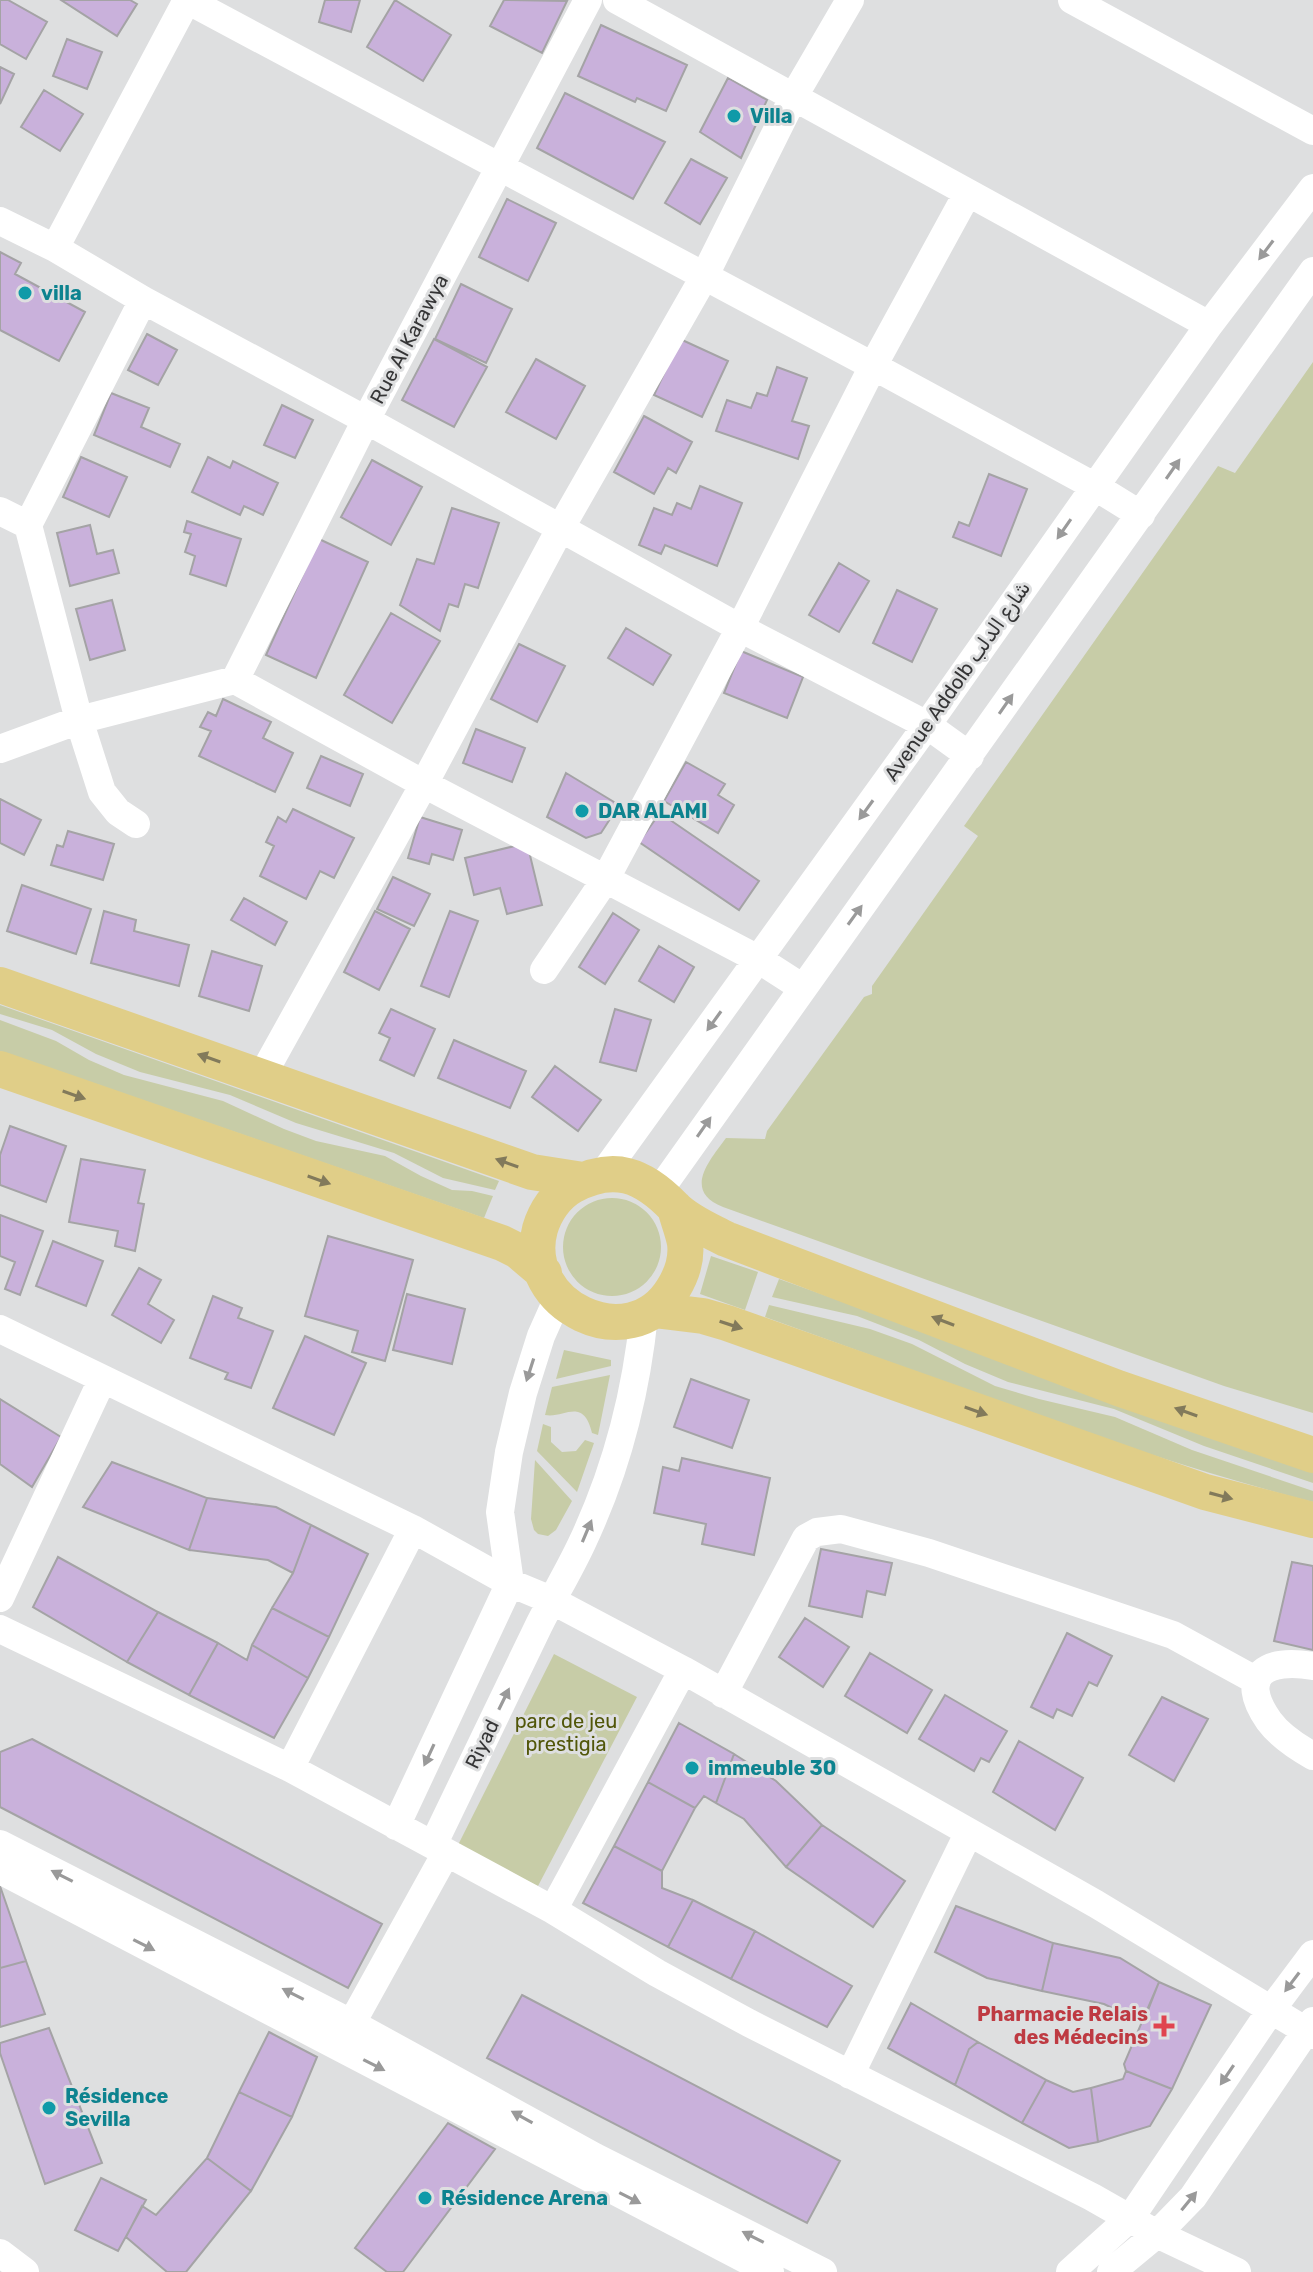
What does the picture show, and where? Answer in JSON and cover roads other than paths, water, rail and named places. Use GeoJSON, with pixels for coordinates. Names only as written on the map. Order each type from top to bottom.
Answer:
{"type":"FeatureCollection","features":[{"type":"Feature","properties":{"kind":"main road"},"geometry":{"type":"LineString","coordinates":[[0,985],[532,1172],[593,1177],[623,1175],[642,1180],[726,1239],[1118,1388],[1313,1455]]}},
{"type":"Feature","properties":{"kind":"main road"},"geometry":{"type":"LineString","coordinates":[[0,1069],[502,1243],[518,1251],[572,1310],[599,1321],[627,1321],[649,1312],[668,1297],[678,1281],[684,1263],[685,1245],[667,1200]]}},
{"type":"Feature","properties":{"kind":"main road"},"geometry":{"type":"LineString","coordinates":[[551,1286],[538,1246],[543,1219],[553,1202],[566,1189],[593,1177]]}},
{"type":"Feature","properties":{"kind":"main road"},"geometry":{"type":"LineString","coordinates":[[649,1312],[703,1316],[727,1323],[1205,1492],[1313,1520]]}},
{"type":"Feature","properties":{"kind":"street"},"geometry":{"type":"LineString","coordinates":[[55,248],[187,0],[873,366],[1094,486],[1141,515]]}},
{"type":"Feature","properties":{"kind":"street","name":"Rue Al Karawya"},"geometry":{"type":"LineString","coordinates":[[235,680],[366,420],[588,0]]}},
{"type":"Feature","properties":{"kind":"street"},"geometry":{"type":"LineString","coordinates":[[617,0],[1209,325]]}},
{"type":"Feature","properties":{"kind":"street"},"geometry":{"type":"LineString","coordinates":[[262,1076],[424,784],[560,529],[704,277],[794,96],[850,0]]}},
{"type":"Feature","properties":{"kind":"street"},"geometry":{"type":"LineString","coordinates":[[1072,0],[1313,131]]}},
{"type":"Feature","properties":{"kind":"street","name":"Avenue Addolb شارع الدلب"},"geometry":{"type":"LineString","coordinates":[[593,1177],[758,959],[1209,325],[1313,188]]}},
{"type":"Feature","properties":{"kind":"street"},"geometry":{"type":"LineString","coordinates":[[544,970],[605,880],[740,628],[873,366],[967,194]]}},
{"type":"Feature","properties":{"kind":"street"},"geometry":{"type":"LineString","coordinates":[[0,221],[55,248],[143,300],[740,628],[927,725],[970,756]]}},
{"type":"Feature","properties":{"kind":"street"},"geometry":{"type":"LineString","coordinates":[[667,1200],[803,988],[1313,271]]}},
{"type":"Feature","properties":{"kind":"street"},"geometry":{"type":"LineString","coordinates":[[136,824],[118,812],[102,792],[79,720],[28,525],[143,300]]}},
{"type":"Feature","properties":{"kind":"street"},"geometry":{"type":"LineString","coordinates":[[0,511],[28,525]]}},
{"type":"Feature","properties":{"kind":"street"},"geometry":{"type":"LineString","coordinates":[[0,749],[79,720],[235,680],[424,784],[758,959],[803,988]]}},
{"type":"Feature","properties":{"kind":"street"},"geometry":{"type":"LineString","coordinates":[[396,1826],[510,1583],[500,1512],[509,1452],[541,1336],[551,1286]]}},
{"type":"Feature","properties":{"kind":"street"},"geometry":{"type":"LineString","coordinates":[[551,1600],[581,1544],[606,1486],[626,1425],[649,1312]]}},
{"type":"Feature","properties":{"kind":"street"},"geometry":{"type":"LineString","coordinates":[[0,1329],[413,1529],[510,1583],[551,1600],[683,1670],[1108,1911],[1271,2010],[1310,2029],[1193,2197],[1157,2234],[1111,2272]]}},
{"type":"Feature","properties":{"kind":"street"},"geometry":{"type":"LineString","coordinates":[[0,1598],[102,1380]]}},
{"type":"Feature","properties":{"kind":"street"},"geometry":{"type":"LineString","coordinates":[[290,1768],[413,1529]]}},
{"type":"Feature","properties":{"kind":"street"},"geometry":{"type":"LineString","coordinates":[[723,1694],[806,1538],[817,1532],[841,1529],[929,1553],[1146,1625],[1202,1649],[1257,1681]]}},
{"type":"Feature","properties":{"kind":"street","name":"Riyad"},"geometry":{"type":"LineString","coordinates":[[345,2035],[440,1849],[551,1600]]}},
{"type":"Feature","properties":{"kind":"street"},"geometry":{"type":"LineString","coordinates":[[0,1629],[290,1768],[553,1910],[657,1973],[1131,2217],[1157,2234],[1237,2272]]}},
{"type":"Feature","properties":{"kind":"street"},"geometry":{"type":"LineString","coordinates":[[1313,1666],[1276,1664],[1262,1672],[1257,1681],[1260,1704],[1268,1720],[1313,1756]]}},
{"type":"Feature","properties":{"kind":"street"},"geometry":{"type":"LineString","coordinates":[[553,1910],[683,1670]]}},
{"type":"Feature","properties":{"kind":"street"},"geometry":{"type":"LineString","coordinates":[[850,2075],[968,1834]]}},
{"type":"Feature","properties":{"kind":"street"},"geometry":{"type":"LineString","coordinates":[[0,1844],[770,2272]]}},
{"type":"Feature","properties":{"kind":"street"},"geometry":{"type":"LineString","coordinates":[[0,1870],[595,2157],[823,2272]]}},
{"type":"Feature","properties":{"kind":"street"},"geometry":{"type":"LineString","coordinates":[[1070,2272],[1131,2217],[1271,2010],[1313,1954]]}},
{"type":"Feature","properties":{"kind":"street"},"geometry":{"type":"LineString","coordinates":[[0,2253],[25,2272]]}},
{"type":"Feature","properties":{"kind":"place","name":"Villa"},"geometry":{"type":"Point","coordinates":[734,116]}},
{"type":"Feature","properties":{"kind":"place","name":"villa"},"geometry":{"type":"Point","coordinates":[25,293]}},
{"type":"Feature","properties":{"kind":"place","name":"DAR ALAMI"},"geometry":{"type":"Point","coordinates":[582,811]}},
{"type":"Feature","properties":{"kind":"place","name":"immeuble 30"},"geometry":{"type":"Point","coordinates":[692,1768]}},
{"type":"Feature","properties":{"kind":"place","name":"Pharmacie Relais des Médecins"},"geometry":{"type":"Point","coordinates":[1164,2026]}},
{"type":"Feature","properties":{"kind":"place","name":"Résidence Sevilla"},"geometry":{"type":"Point","coordinates":[49,2108]}},
{"type":"Feature","properties":{"kind":"place","name":"Résidence Arena"},"geometry":{"type":"Point","coordinates":[425,2198]}},
{"type":"Feature","properties":{"kind":"park label","name":"parc de jeu prestigia"},"geometry":{"type":"Point","coordinates":[566,1732]}}]}
